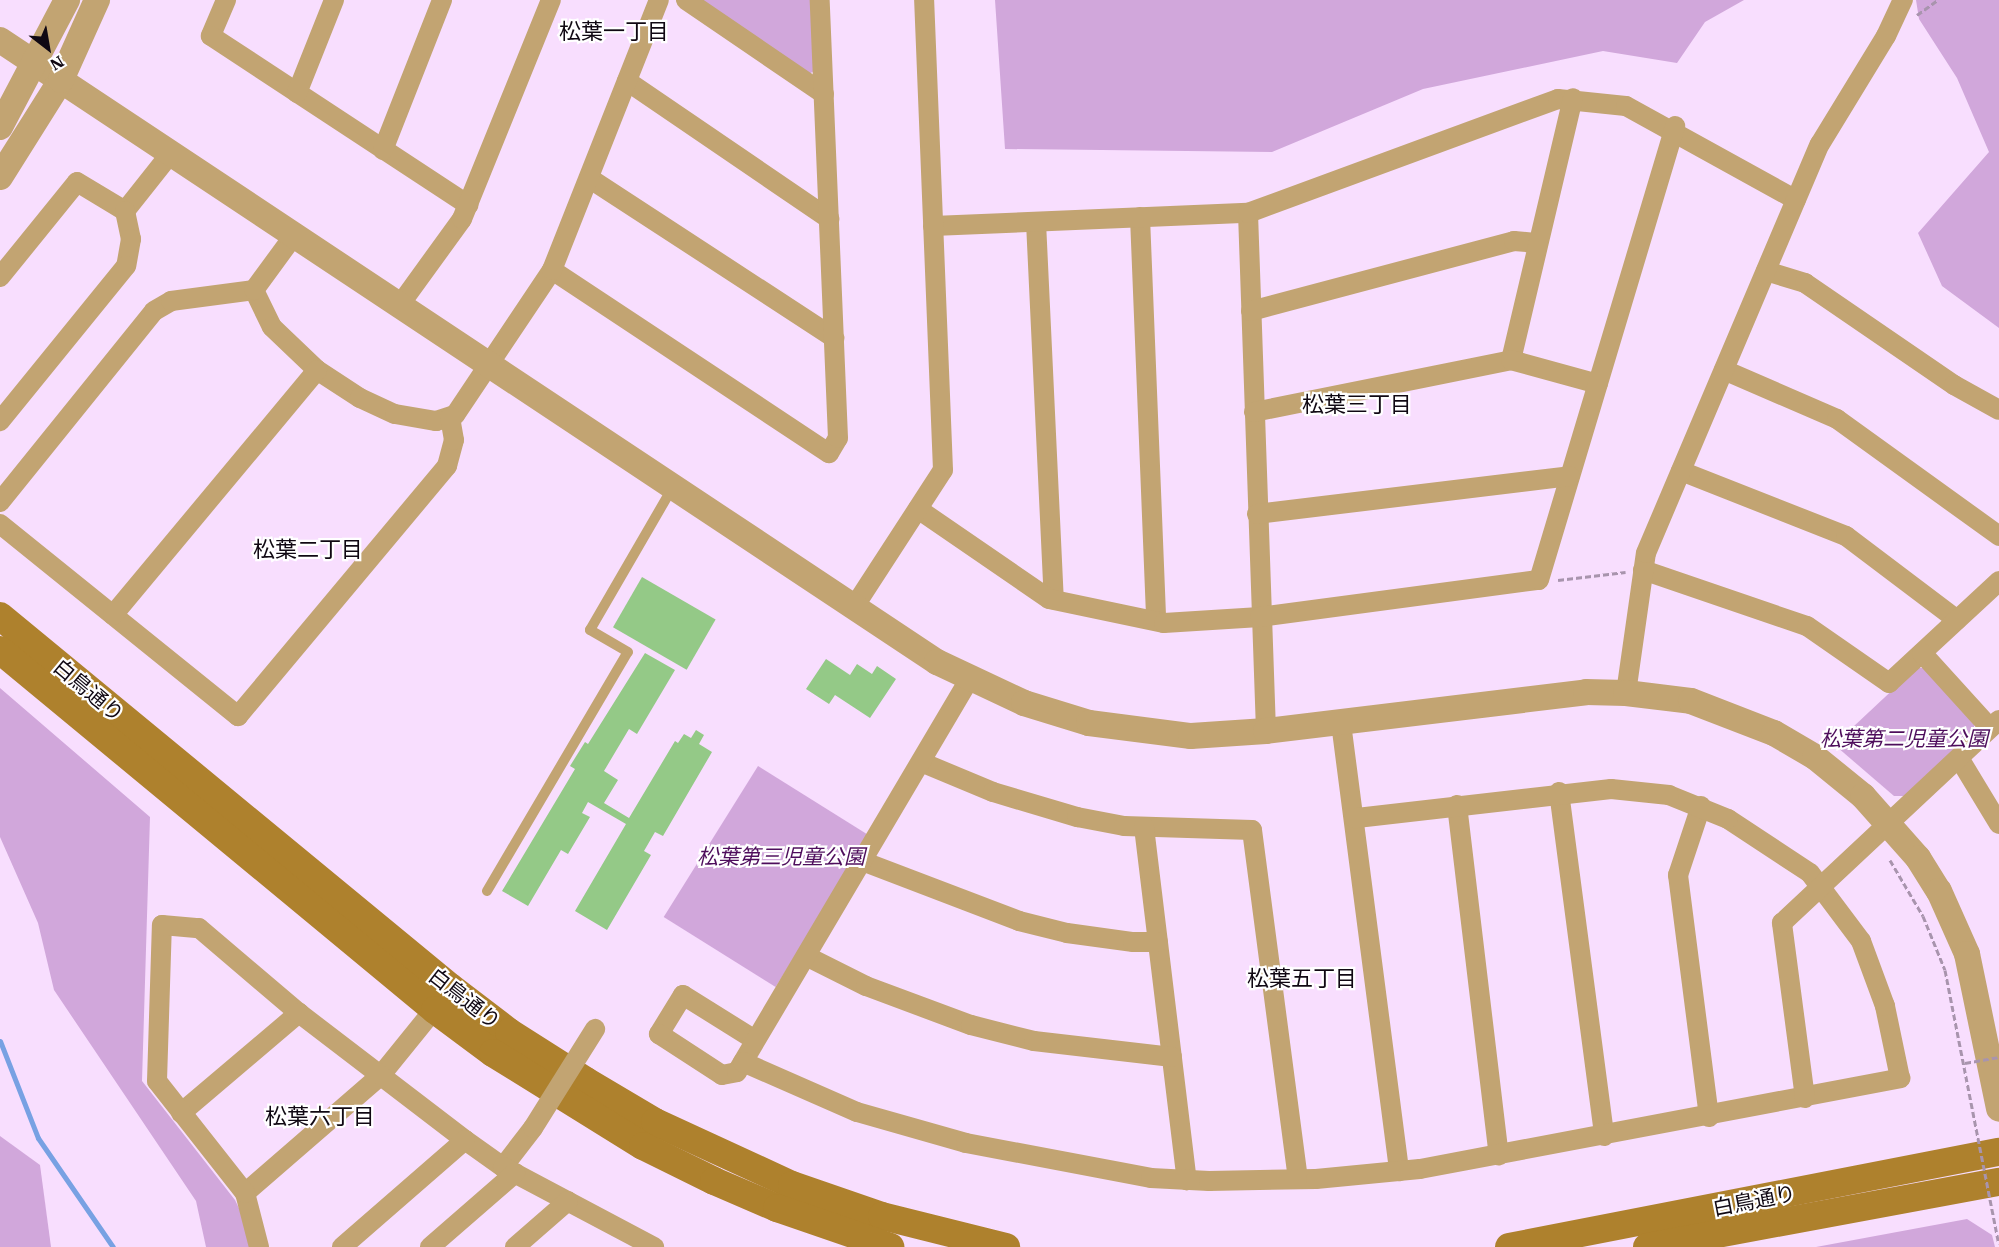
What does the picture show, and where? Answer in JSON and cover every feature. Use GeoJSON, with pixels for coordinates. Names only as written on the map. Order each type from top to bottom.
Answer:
{"type":"FeatureCollection","features":[{"type":"Feature","properties":{"kind":"main road","name":"白鳥通り"},"geometry":{"type":"LineString","coordinates":[[0,616],[443,999],[493,1053],[643,1146],[777,1208],[890,1247]]}},
{"type":"Feature","properties":{"kind":"main road","name":"白鳥通り"},"geometry":{"type":"LineString","coordinates":[[0,650],[443,999],[509,1032],[586,1082],[724,1156],[792,1185],[882,1216],[1006,1247]]}},
{"type":"Feature","properties":{"kind":"main road","name":"白鳥通り"},"geometry":{"type":"LineString","coordinates":[[1509,1247],[1999,1152]]}},
{"type":"Feature","properties":{"kind":"main road","name":"白鳥通り"},"geometry":{"type":"LineString","coordinates":[[1647,1247],[1999,1182]]}},
{"type":"Feature","properties":{"kind":"street"},"geometry":{"type":"LineString","coordinates":[[0,127],[36,64],[67,0]]}},
{"type":"Feature","properties":{"kind":"street"},"geometry":{"type":"LineString","coordinates":[[0,177],[61,80],[97,0]]}},
{"type":"Feature","properties":{"kind":"street"},"geometry":{"type":"LineString","coordinates":[[226,0],[211,36],[468,205]]}},
{"type":"Feature","properties":{"kind":"street"},"geometry":{"type":"LineString","coordinates":[[297,93],[334,0]]}},
{"type":"Feature","properties":{"kind":"street"},"geometry":{"type":"LineString","coordinates":[[383,150],[442,0]]}},
{"type":"Feature","properties":{"kind":"street"},"geometry":{"type":"LineString","coordinates":[[399,306],[462,219],[551,0]]}},
{"type":"Feature","properties":{"kind":"street"},"geometry":{"type":"LineString","coordinates":[[254,290],[272,327],[317,370],[360,398],[395,414],[436,421],[450,417],[489,366],[552,270],[659,0]]}},
{"type":"Feature","properties":{"kind":"street"},"geometry":{"type":"LineString","coordinates":[[686,0],[824,94]]}},
{"type":"Feature","properties":{"kind":"street"},"geometry":{"type":"LineString","coordinates":[[552,270],[829,453],[838,438],[820,0]]}},
{"type":"Feature","properties":{"kind":"street"},"geometry":{"type":"LineString","coordinates":[[854,607],[943,470],[924,0]]}},
{"type":"Feature","properties":{"kind":"street"},"geometry":{"type":"LineString","coordinates":[[1626,693],[1643,570],[1681,471],[1820,144],[1886,36],[1903,0]]}},
{"type":"Feature","properties":{"kind":"street"},"geometry":{"type":"LineString","coordinates":[[0,40],[854,607],[969,679],[1035,707],[1089,723],[1191,736],[1341,723],[1564,695],[1626,693],[1691,701],[1774,733],[1838,774],[1889,823],[1939,891],[1967,954],[1999,1109]]}},
{"type":"Feature","properties":{"kind":"street"},"geometry":{"type":"LineString","coordinates":[[627,81],[829,219]]}},
{"type":"Feature","properties":{"kind":"street"},"geometry":{"type":"LineString","coordinates":[[933,226],[1248,213],[1545,103],[1573,98],[1626,106],[1674,129],[1796,200]]}},
{"type":"Feature","properties":{"kind":"street"},"geometry":{"type":"LineString","coordinates":[[1511,360],[1573,98]]}},
{"type":"Feature","properties":{"kind":"street"},"geometry":{"type":"LineString","coordinates":[[918,509],[1054,600],[1156,621],[1260,617],[1539,580],[1674,129]]}},
{"type":"Feature","properties":{"kind":"street"},"geometry":{"type":"LineString","coordinates":[[125,211],[171,153]]}},
{"type":"Feature","properties":{"kind":"street"},"geometry":{"type":"LineString","coordinates":[[589,178],[834,338]]}},
{"type":"Feature","properties":{"kind":"street"},"geometry":{"type":"LineString","coordinates":[[0,277],[77,182],[125,211],[131,239],[126,266],[0,421]]}},
{"type":"Feature","properties":{"kind":"street"},"geometry":{"type":"LineString","coordinates":[[1248,213],[1260,617],[1266,731]]}},
{"type":"Feature","properties":{"kind":"street"},"geometry":{"type":"LineString","coordinates":[[1140,218],[1156,621]]}},
{"type":"Feature","properties":{"kind":"street"},"geometry":{"type":"LineString","coordinates":[[1036,222],[1054,600]]}},
{"type":"Feature","properties":{"kind":"street"},"geometry":{"type":"LineString","coordinates":[[0,502],[161,305],[171,300],[254,290],[295,234]]}},
{"type":"Feature","properties":{"kind":"street"},"geometry":{"type":"LineString","coordinates":[[1251,311],[1514,241],[1538,243]]}},
{"type":"Feature","properties":{"kind":"street"},"geometry":{"type":"LineString","coordinates":[[1766,272],[1805,283],[1954,385],[1999,411]]}},
{"type":"Feature","properties":{"kind":"street"},"geometry":{"type":"LineString","coordinates":[[1254,412],[1511,360],[1598,384]]}},
{"type":"Feature","properties":{"kind":"street"},"geometry":{"type":"LineString","coordinates":[[113,615],[317,370]]}},
{"type":"Feature","properties":{"kind":"street"},"geometry":{"type":"LineString","coordinates":[[1724,370],[1837,419],[1999,536]]}},
{"type":"Feature","properties":{"kind":"street"},"geometry":{"type":"LineString","coordinates":[[0,524],[238,716],[447,466],[454,440],[450,417]]}},
{"type":"Feature","properties":{"kind":"street"},"geometry":{"type":"LineString","coordinates":[[1681,471],[1846,536],[1957,620]]}},
{"type":"Feature","properties":{"kind":"street"},"geometry":{"type":"LineString","coordinates":[[1257,514],[1570,476]]}},
{"type":"Feature","properties":{"kind":"street"},"geometry":{"type":"LineString","coordinates":[[1643,570],[1807,626],[1889,683],[1999,581]]}},
{"type":"Feature","properties":{"kind":"street"},"geometry":{"type":"LineString","coordinates":[[1805,1098],[1782,923],[1995,724],[1922,653]]}},
{"type":"Feature","properties":{"kind":"street"},"geometry":{"type":"LineString","coordinates":[[755,1040],[683,995],[659,1034],[722,1075],[737,1072],[969,679]]}},
{"type":"Feature","properties":{"kind":"street"},"geometry":{"type":"LineString","coordinates":[[1341,723],[1399,1171]]}},
{"type":"Feature","properties":{"kind":"street"},"geometry":{"type":"LineString","coordinates":[[1959,758],[1999,824]]}},
{"type":"Feature","properties":{"kind":"street"},"geometry":{"type":"LineString","coordinates":[[921,762],[1032,804],[1089,819],[1144,827],[1252,830],[1298,1179]]}},
{"type":"Feature","properties":{"kind":"street"},"geometry":{"type":"LineString","coordinates":[[743,1062],[857,1112],[966,1143],[1047,1161],[1187,1180],[1298,1179],[1399,1171],[1709,1117],[1900,1078],[1886,1006],[1871,963],[1861,941],[1822,885],[1751,831],[1701,806],[1643,790],[1559,792],[1355,818]]}},
{"type":"Feature","properties":{"kind":"street"},"geometry":{"type":"LineString","coordinates":[[1559,792],[1604,1136]]}},
{"type":"Feature","properties":{"kind":"street"},"geometry":{"type":"LineString","coordinates":[[1457,805],[1500,1155]]}},
{"type":"Feature","properties":{"kind":"street"},"geometry":{"type":"LineString","coordinates":[[1701,806],[1678,875],[1709,1117]]}},
{"type":"Feature","properties":{"kind":"street"},"geometry":{"type":"LineString","coordinates":[[1144,827],[1187,1180]]}},
{"type":"Feature","properties":{"kind":"street"},"geometry":{"type":"LineString","coordinates":[[862,861],[1019,921],[1089,936],[1158,942]]}},
{"type":"Feature","properties":{"kind":"street"},"geometry":{"type":"LineString","coordinates":[[259,1247],[245,1194],[156,1081],[162,925],[199,928],[299,1013],[465,1140],[509,1170],[654,1247]]}},
{"type":"Feature","properties":{"kind":"street"},"geometry":{"type":"LineString","coordinates":[[806,956],[866,986],[972,1025],[1034,1041],[1172,1056]]}},
{"type":"Feature","properties":{"kind":"street"},"geometry":{"type":"LineString","coordinates":[[245,1194],[381,1075],[443,999]]}},
{"type":"Feature","properties":{"kind":"street"},"geometry":{"type":"LineString","coordinates":[[182,1113],[299,1013]]}},
{"type":"Feature","properties":{"kind":"street"},"geometry":{"type":"LineString","coordinates":[[430,1247],[509,1170],[595,1029]]}},
{"type":"Feature","properties":{"kind":"street"},"geometry":{"type":"LineString","coordinates":[[342,1247],[465,1140]]}},
{"type":"Feature","properties":{"kind":"street"},"geometry":{"type":"LineString","coordinates":[[515,1247],[568,1201]]}},
{"type":"Feature","properties":{"kind":"lane"},"geometry":{"type":"LineString","coordinates":[[487,891],[628,652],[590,630],[673,487]]}},
{"type":"Feature","properties":{"kind":"path"},"geometry":{"type":"LineString","coordinates":[[1539,580],[1643,570]]}},
{"type":"Feature","properties":{"kind":"path"},"geometry":{"type":"LineString","coordinates":[[1890,860],[1923,916],[1945,970],[1999,1244]]}},
{"type":"Feature","properties":{"kind":"path"},"geometry":{"type":"LineString","coordinates":[[1965,1063],[1999,1057]]}},
{"type":"Feature","properties":{"kind":"green space"},"geometry":{"type":"Polygon","coordinates":[[[699,0],[812,0],[816,70],[807,75],[699,0]]]}},
{"type":"Feature","properties":{"kind":"green space"},"geometry":{"type":"Polygon","coordinates":[[[995,0],[1744,0],[1705,22],[1677,63],[1603,51],[1423,89],[1272,152],[1005,149],[995,0]]]}},
{"type":"Feature","properties":{"kind":"green space"},"geometry":{"type":"Polygon","coordinates":[[[1916,0],[1999,0],[1999,328],[1942,286],[1918,233],[1989,152],[1957,78],[1919,19],[1916,0]]]}},
{"type":"Feature","properties":{"kind":"green space","name":"松葉第二児童公園"},"geometry":{"type":"Polygon","coordinates":[[[1916,668],[1927,668],[1975,721],[1973,732],[1904,796],[1894,796],[1837,747],[1837,742],[1916,668]]]}},
{"type":"Feature","properties":{"kind":"green space"},"geometry":{"type":"Polygon","coordinates":[[[0,688],[150,817],[142,1081],[235,1200],[258,1247],[206,1247],[196,1201],[54,990],[38,923],[0,837],[0,688]]]}},
{"type":"Feature","properties":{"kind":"green space","name":"松葉第三児童公園"},"geometry":{"type":"Polygon","coordinates":[[[758,766],[870,836],[776,987],[664,917],[758,766]]]}},
{"type":"Feature","properties":{"kind":"green space"},"geometry":{"type":"Polygon","coordinates":[[[0,1136],[40,1165],[51,1247],[0,1247],[0,1136]]]}},
{"type":"Feature","properties":{"kind":"green space"},"geometry":{"type":"Polygon","coordinates":[[[1967,1219],[1992,1235],[1995,1247],[1816,1247],[1967,1219]]]}},
{"type":"Feature","properties":{"kind":"building"},"geometry":{"type":"Polygon","coordinates":[[[642,577],[716,620],[687,670],[613,627],[642,577]]]}},
{"type":"Feature","properties":{"kind":"building"},"geometry":{"type":"Polygon","coordinates":[[[645,653],[675,670],[637,734],[629,729],[604,771],[618,780],[604,803],[629,818],[675,741],[678,743],[684,734],[691,738],[696,730],[704,735],[699,744],[712,752],[663,836],[655,832],[644,851],[651,855],[607,930],[575,911],[626,824],[588,802],[582,813],[590,817],[568,854],[561,850],[528,906],[502,891],[575,769],[570,766],[585,742],[588,744],[645,653]]]}},
{"type":"Feature","properties":{"kind":"building"},"geometry":{"type":"Polygon","coordinates":[[[826,659],[850,675],[857,664],[872,674],[877,666],[896,679],[870,718],[835,695],[829,704],[806,689],[826,659]]]}},
{"type":"Feature","properties":{"kind":"waterway"},"geometry":{"type":"LineString","coordinates":[[0,1041],[38,1138],[113,1247]]}},
{"type":"Feature","properties":{"kind":"district","name":"松葉一丁目"},"geometry":{"type":"Point","coordinates":[614,31]}},
{"type":"Feature","properties":{"kind":"district","name":"松葉三丁目"},"geometry":{"type":"Point","coordinates":[1357,404]}},
{"type":"Feature","properties":{"kind":"district","name":"松葉二丁目"},"geometry":{"type":"Point","coordinates":[308,549]}},
{"type":"Feature","properties":{"kind":"district","name":"松葉五丁目"},"geometry":{"type":"Point","coordinates":[1302,978]}},
{"type":"Feature","properties":{"kind":"district","name":"松葉六丁目"},"geometry":{"type":"Point","coordinates":[320,1116]}}]}
